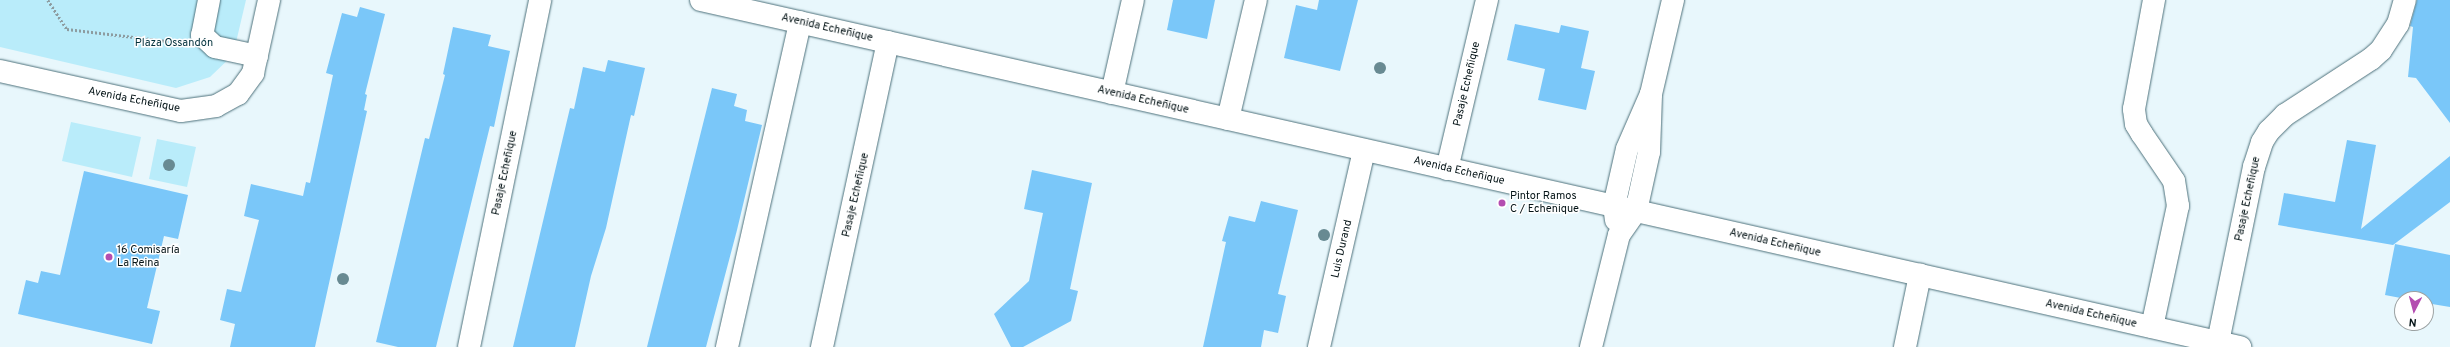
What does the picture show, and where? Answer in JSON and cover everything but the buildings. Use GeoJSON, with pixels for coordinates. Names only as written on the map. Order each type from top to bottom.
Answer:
{"type":"FeatureCollection","features":[{"type":"Feature","properties":{"kind":"street"},"geometry":{"type":"LineString","coordinates":[[209,0],[202,35],[215,47],[257,56]]}},
{"type":"Feature","properties":{"kind":"street","name":"Avenida Echeñique"},"geometry":{"type":"LineString","coordinates":[[0,71],[181,111],[216,106],[238,94],[253,73],[270,0]]}},
{"type":"Feature","properties":{"kind":"street","name":"Pasaje Echeñique"},"geometry":{"type":"LineString","coordinates":[[469,347],[540,0]]}},
{"type":"Feature","properties":{"kind":"street","name":"Avenida Echeñique"},"geometry":{"type":"LineString","coordinates":[[701,0],[775,8],[800,22],[2229,345]]}},
{"type":"Feature","properties":{"kind":"street"},"geometry":{"type":"LineString","coordinates":[[1112,93],[1133,0]]}},
{"type":"Feature","properties":{"kind":"street"},"geometry":{"type":"LineString","coordinates":[[1228,119],[1256,0]]}},
{"type":"Feature","properties":{"kind":"street","name":"Pasaje Echeñique"},"geometry":{"type":"LineString","coordinates":[[1447,169],[1487,0]]}},
{"type":"Feature","properties":{"kind":"street"},"geometry":{"type":"LineString","coordinates":[[1620,235],[1614,206],[1627,149],[1651,94],[1673,0]]}},
{"type":"Feature","properties":{"kind":"street"},"geometry":{"type":"LineString","coordinates":[[2152,327],[2178,206],[2174,181],[2136,124],[2134,109],[2154,0]]}},
{"type":"Feature","properties":{"kind":"street","name":"Pasaje Echeñique"},"geometry":{"type":"LineString","coordinates":[[2229,345],[2254,168],[2262,142],[2269,131],[2285,115],[2371,59],[2381,50],[2398,24],[2405,0]]}},
{"type":"Feature","properties":{"kind":"street"},"geometry":{"type":"LineString","coordinates":[[727,347],[800,22]]}},
{"type":"Feature","properties":{"kind":"street","name":"Pasaje Echeñique"},"geometry":{"type":"LineString","coordinates":[[822,347],[888,42]]}},
{"type":"Feature","properties":{"kind":"street"},"geometry":{"type":"LineString","coordinates":[[1591,347],[1620,235],[1636,211],[1649,152],[1651,94]]}},
{"type":"Feature","properties":{"kind":"street","name":"Luis Durand"},"geometry":{"type":"LineString","coordinates":[[1319,347],[1364,150]]}},
{"type":"Feature","properties":{"kind":"street"},"geometry":{"type":"LineString","coordinates":[[1905,347],[1920,275]]}},
{"type":"Feature","properties":{"kind":"path"},"geometry":{"type":"LineString","coordinates":[[48,0],[67,29],[215,47]]}},
{"type":"Feature","properties":{"kind":"green space","name":"Plaza Ossandón"},"geometry":{"type":"Polygon","coordinates":[[[0,0],[246,0],[233,55],[210,77],[176,88],[0,47],[0,0]]]}},
{"type":"Feature","properties":{"kind":"green space"},"geometry":{"type":"Polygon","coordinates":[[[71,122],[141,137],[132,177],[62,161],[71,122]]]}},
{"type":"Feature","properties":{"kind":"green space"},"geometry":{"type":"Polygon","coordinates":[[[157,139],[196,147],[187,187],[149,179],[157,139]]]}},
{"type":"Feature","properties":{"kind":"place","name":"Pintor Ramos C / Echenique"},"geometry":{"type":"Point","coordinates":[1502,203]}},
{"type":"Feature","properties":{"kind":"place","name":"16 Comisaría La Reina"},"geometry":{"type":"Point","coordinates":[109,257]}}]}
